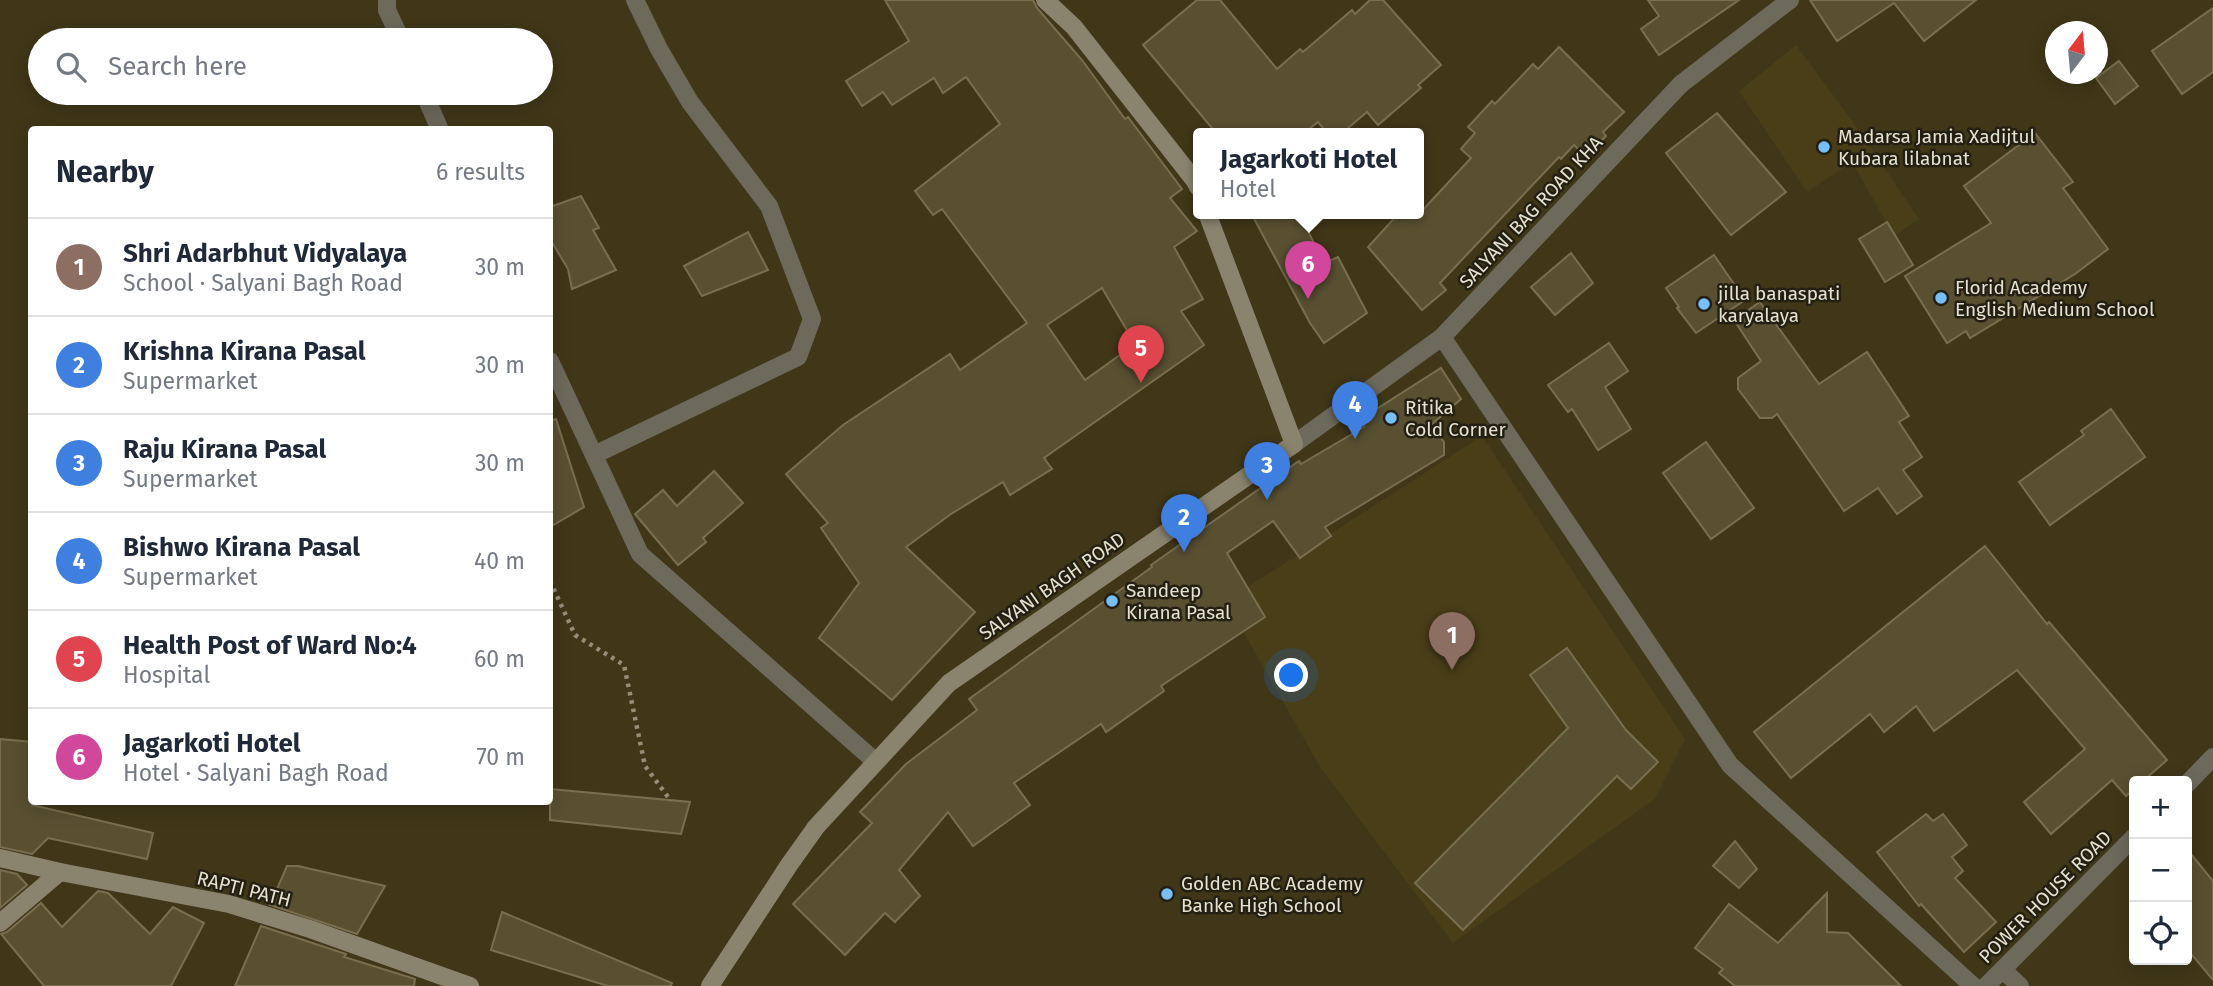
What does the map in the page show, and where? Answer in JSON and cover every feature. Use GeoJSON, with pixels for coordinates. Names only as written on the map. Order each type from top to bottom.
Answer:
{"type":"FeatureCollection","features":[{"type":"Feature","properties":{"kind":"street"},"geometry":{"type":"LineString","coordinates":[[1045,0],[1074,27],[1193,178]]}},
{"type":"Feature","properties":{"kind":"street","name":"SALYANI BAG ROAD KHA"},"geometry":{"type":"LineString","coordinates":[[1294,444],[1442,337],[1681,84],[1790,0]]}},
{"type":"Feature","properties":{"kind":"street"},"geometry":{"type":"LineString","coordinates":[[594,455],[798,357],[812,319],[769,206],[690,102],[635,1]]}},
{"type":"Feature","properties":{"kind":"street"},"geometry":{"type":"LineString","coordinates":[[387,5],[396,28]]}},
{"type":"Feature","properties":{"kind":"street"},"geometry":{"type":"LineString","coordinates":[[429,105],[438,126]]}},
{"type":"Feature","properties":{"kind":"street"},"geometry":{"type":"LineString","coordinates":[[1210,219],[1294,444]]}},
{"type":"Feature","properties":{"kind":"street"},"geometry":{"type":"LineString","coordinates":[[1442,337],[1730,765],[1973,986]]}},
{"type":"Feature","properties":{"kind":"street"},"geometry":{"type":"LineString","coordinates":[[553,367],[640,554],[876,762]]}},
{"type":"Feature","properties":{"kind":"street","name":"SALYANI BAGH ROAD"},"geometry":{"type":"LineString","coordinates":[[710,986],[816,827],[949,683],[1294,444]]}},
{"type":"Feature","properties":{"kind":"street"},"geometry":{"type":"LineString","coordinates":[[2192,779],[2213,757]]}},
{"type":"Feature","properties":{"kind":"street","name":"POWER HOUSE ROAD"},"geometry":{"type":"LineString","coordinates":[[1986,986],[2132,839]]}},
{"type":"Feature","properties":{"kind":"street","name":"RAPTI PATH"},"geometry":{"type":"LineString","coordinates":[[0,858],[229,904],[310,929],[470,986]]}},
{"type":"Feature","properties":{"kind":"street"},"geometry":{"type":"LineString","coordinates":[[0,923],[60,872]]}},
{"type":"Feature","properties":{"kind":"street"},"geometry":{"type":"LineString","coordinates":[[2003,970],[2020,986]]}},
{"type":"Feature","properties":{"kind":"path"},"geometry":{"type":"LineString","coordinates":[[553,587],[575,635],[624,665],[645,766],[671,801]]}},
{"type":"Feature","properties":{"kind":"shaded area","name":"Madarsa Jamia Xadijtul Kubara lilabnat"},"geometry":{"type":"Polygon","coordinates":[[[1796,45],[1861,133],[1919,219],[1894,236],[1852,162],[1807,192],[1739,91],[1796,45]]]}},
{"type":"Feature","properties":{"kind":"shaded area"},"geometry":{"type":"Polygon","coordinates":[[[1482,436],[1685,739],[1655,799],[1453,943],[1320,767],[1226,601],[1482,436]]]}},
{"type":"Feature","properties":{"kind":"building"},"geometry":{"type":"Polygon","coordinates":[[[885,0],[1033,0],[1125,119],[1128,117],[1182,189],[1170,198],[1197,231],[1174,247],[1203,299],[1181,311],[1204,345],[1044,458],[1052,469],[1010,495],[1003,482],[951,514],[906,547],[975,612],[892,700],[819,638],[859,583],[821,528],[828,523],[786,474],[843,425],[950,354],[960,370],[1027,323],[942,209],[933,215],[915,191],[1000,124],[966,77],[943,93],[934,78],[892,105],[883,92],[862,106],[846,81],[909,41],[885,0]],[[1102,288],[1047,325],[1085,380],[1135,344],[1102,288]]]}},
{"type":"Feature","properties":{"kind":"building"},"geometry":{"type":"Polygon","coordinates":[[[1197,0],[1220,0],[1277,69],[1300,49],[1303,52],[1352,10],[1355,14],[1370,0],[1383,0],[1441,65],[1418,85],[1421,88],[1378,125],[1367,112],[1348,128],[1323,128],[1318,122],[1310,128],[1212,128],[1143,45],[1197,0]]]}},
{"type":"Feature","properties":{"kind":"building"},"geometry":{"type":"Polygon","coordinates":[[[1648,0],[1739,0],[1659,55],[1641,29],[1659,16],[1648,0]]]}},
{"type":"Feature","properties":{"kind":"building"},"geometry":{"type":"Polygon","coordinates":[[[1810,0],[1976,0],[1924,41],[1894,3],[1837,41],[1810,0]]]}},
{"type":"Feature","properties":{"kind":"building"},"geometry":{"type":"Polygon","coordinates":[[[2213,8],[2213,72],[2182,94],[2152,51],[2213,8]]]}},
{"type":"Feature","properties":{"kind":"building"},"geometry":{"type":"Polygon","coordinates":[[[1559,47],[1624,112],[1603,132],[1606,136],[1586,157],[1574,145],[1561,159],[1559,157],[1440,283],[1446,290],[1422,310],[1368,247],[1394,219],[1424,219],[1424,209],[1471,158],[1461,149],[1475,133],[1468,127],[1492,101],[1495,104],[1533,64],[1538,69],[1559,47]]]}},
{"type":"Feature","properties":{"kind":"building"},"geometry":{"type":"Polygon","coordinates":[[[2119,61],[2138,86],[2115,104],[2100,84],[2108,84],[2108,69],[2119,61]]]}},
{"type":"Feature","properties":{"kind":"building"},"geometry":{"type":"Polygon","coordinates":[[[1717,113],[1786,192],[1731,235],[1666,153],[1717,113]]]}},
{"type":"Feature","properties":{"kind":"building"},"geometry":{"type":"Polygon","coordinates":[[[2035,133],[2073,182],[2063,188],[2108,249],[2075,274],[1970,338],[1966,331],[1947,343],[1905,276],[1991,223],[1964,186],[2035,133]]]}},
{"type":"Feature","properties":{"kind":"building"},"geometry":{"type":"Polygon","coordinates":[[[581,196],[599,228],[593,230],[616,270],[572,289],[568,269],[553,244],[553,206],[581,196]]]}},
{"type":"Feature","properties":{"kind":"building"},"geometry":{"type":"Polygon","coordinates":[[[1254,219],[1302,219],[1324,263],[1338,257],[1367,313],[1324,343],[1310,323],[1254,219]]]}},
{"type":"Feature","properties":{"kind":"building"},"geometry":{"type":"Polygon","coordinates":[[[1887,222],[1913,265],[1885,282],[1859,239],[1887,222]]]}},
{"type":"Feature","properties":{"kind":"building"},"geometry":{"type":"Polygon","coordinates":[[[748,232],[768,270],[702,296],[684,266],[748,232]]]}},
{"type":"Feature","properties":{"kind":"building"},"geometry":{"type":"Polygon","coordinates":[[[1571,253],[1593,283],[1555,315],[1531,287],[1571,253]]]}},
{"type":"Feature","properties":{"kind":"building"},"geometry":{"type":"Polygon","coordinates":[[[1714,255],[1745,300],[1696,333],[1666,288],[1714,255]]]}},
{"type":"Feature","properties":{"kind":"building"},"geometry":{"type":"Polygon","coordinates":[[[1760,302],[1819,384],[1867,352],[1909,416],[1899,422],[1922,457],[1903,470],[1922,496],[1897,514],[1878,488],[1844,511],[1777,414],[1772,418],[1760,418],[1738,389],[1738,378],[1761,361],[1734,320],[1760,302]]]}},
{"type":"Feature","properties":{"kind":"building"},"geometry":{"type":"Polygon","coordinates":[[[1609,343],[1628,371],[1605,387],[1631,429],[1598,450],[1572,409],[1568,412],[1548,385],[1609,343]]]}},
{"type":"Feature","properties":{"kind":"building"},"geometry":{"type":"Polygon","coordinates":[[[1441,368],[1461,399],[1431,425],[1444,442],[1444,455],[1325,527],[1331,536],[1300,558],[1273,521],[1227,553],[1265,617],[1161,686],[1164,691],[1106,732],[1101,724],[1014,783],[1030,805],[973,846],[948,812],[899,870],[920,896],[895,922],[885,913],[845,955],[793,904],[872,823],[860,812],[906,764],[977,710],[969,699],[1152,567],[1151,565],[1299,461],[1301,464],[1364,427],[1364,417],[1441,368]]]}},
{"type":"Feature","properties":{"kind":"building"},"geometry":{"type":"Polygon","coordinates":[[[2111,409],[2145,457],[2050,525],[2019,482],[2084,435],[2081,431],[2111,409]]]}},
{"type":"Feature","properties":{"kind":"building"},"geometry":{"type":"Polygon","coordinates":[[[556,419],[584,507],[553,525],[553,420],[556,419]]]}},
{"type":"Feature","properties":{"kind":"building"},"geometry":{"type":"Polygon","coordinates":[[[1706,442],[1754,508],[1711,539],[1663,473],[1706,442]]]}},
{"type":"Feature","properties":{"kind":"building"},"geometry":{"type":"Polygon","coordinates":[[[714,471],[743,503],[703,538],[706,542],[678,565],[635,514],[663,490],[677,506],[714,471]]]}},
{"type":"Feature","properties":{"kind":"building"},"geometry":{"type":"Polygon","coordinates":[[[1985,546],[2047,624],[2049,622],[2167,760],[2149,776],[2129,776],[2129,793],[2126,796],[2112,780],[2051,834],[2024,802],[2085,749],[2017,670],[1934,731],[1916,706],[1884,732],[1870,714],[1791,778],[1754,732],[1985,546]]]}},
{"type":"Feature","properties":{"kind":"building"},"geometry":{"type":"Polygon","coordinates":[[[1567,648],[1626,730],[1658,762],[1631,789],[1617,776],[1463,930],[1415,883],[1568,728],[1530,675],[1567,648]]]}},
{"type":"Feature","properties":{"kind":"building"},"geometry":{"type":"Polygon","coordinates":[[[0,739],[28,742],[28,805],[153,833],[147,859],[48,838],[32,854],[0,847],[0,739]]]}},
{"type":"Feature","properties":{"kind":"building"},"geometry":{"type":"Polygon","coordinates":[[[553,789],[690,802],[681,834],[550,820],[553,789]]]}},
{"type":"Feature","properties":{"kind":"building"},"geometry":{"type":"Polygon","coordinates":[[[1926,814],[1933,821],[1943,814],[1967,845],[1952,857],[1963,871],[1955,878],[1996,922],[1964,952],[1921,904],[1919,906],[1877,852],[1926,814]]]}},
{"type":"Feature","properties":{"kind":"building"},"geometry":{"type":"Polygon","coordinates":[[[1735,841],[1757,869],[1739,888],[1713,866],[1735,841]]]}},
{"type":"Feature","properties":{"kind":"building"},"geometry":{"type":"Polygon","coordinates":[[[2192,855],[2213,881],[2213,980],[2192,955],[2192,855]]]}},
{"type":"Feature","properties":{"kind":"building"},"geometry":{"type":"Polygon","coordinates":[[[287,866],[298,866],[385,886],[357,934],[270,905],[287,866]]]}},
{"type":"Feature","properties":{"kind":"building"},"geometry":{"type":"Polygon","coordinates":[[[0,870],[17,874],[27,885],[0,908],[0,870]]]}},
{"type":"Feature","properties":{"kind":"building"},"geometry":{"type":"Polygon","coordinates":[[[98,891],[108,893],[150,934],[173,907],[204,923],[171,986],[44,986],[1,934],[41,903],[62,927],[98,891]]]}},
{"type":"Feature","properties":{"kind":"building"},"geometry":{"type":"Polygon","coordinates":[[[1827,893],[1827,932],[1848,933],[1901,986],[1735,986],[1719,973],[1723,969],[1695,948],[1729,904],[1778,943],[1827,893]]]}},
{"type":"Feature","properties":{"kind":"building"},"geometry":{"type":"Polygon","coordinates":[[[502,912],[672,983],[671,986],[608,986],[491,950],[502,912]]]}},
{"type":"Feature","properties":{"kind":"building"},"geometry":{"type":"Polygon","coordinates":[[[261,926],[346,954],[344,957],[415,979],[414,986],[235,986],[261,926]]]}},
{"type":"Feature","properties":{"kind":"place","name":"Madarsa Jamia Xadijtul Kubara lilabnat"},"geometry":{"type":"Point","coordinates":[1824,147]}},
{"type":"Feature","properties":{"kind":"place","name":"Florid Academy English Medium School"},"geometry":{"type":"Point","coordinates":[1941,298]}},
{"type":"Feature","properties":{"kind":"place","name":"Jagarkoti Hotel"},"geometry":{"type":"Point","coordinates":[1308,299]}},
{"type":"Feature","properties":{"kind":"place","name":"jilla banaspati karyalaya"},"geometry":{"type":"Point","coordinates":[1704,304]}},
{"type":"Feature","properties":{"kind":"place","name":"Health Post of Ward No:4"},"geometry":{"type":"Point","coordinates":[1141,383]}},
{"type":"Feature","properties":{"kind":"place","name":"Ritika Cold Corner"},"geometry":{"type":"Point","coordinates":[1391,418]}},
{"type":"Feature","properties":{"kind":"place","name":"Bishwo Kirana Pasal"},"geometry":{"type":"Point","coordinates":[1355,439]}},
{"type":"Feature","properties":{"kind":"place","name":"Raju Kirana Pasal"},"geometry":{"type":"Point","coordinates":[1267,500]}},
{"type":"Feature","properties":{"kind":"place","name":"Krishna Kirana Pasal"},"geometry":{"type":"Point","coordinates":[1184,552]}},
{"type":"Feature","properties":{"kind":"place","name":"Sandeep Kirana Pasal"},"geometry":{"type":"Point","coordinates":[1112,601]}},
{"type":"Feature","properties":{"kind":"place","name":"Shri Adarbhut Vidyalaya"},"geometry":{"type":"Point","coordinates":[1452,670]}},
{"type":"Feature","properties":{"kind":"place","name":"Golden ABC Academy Banke High School"},"geometry":{"type":"Point","coordinates":[1167,894]}}]}
